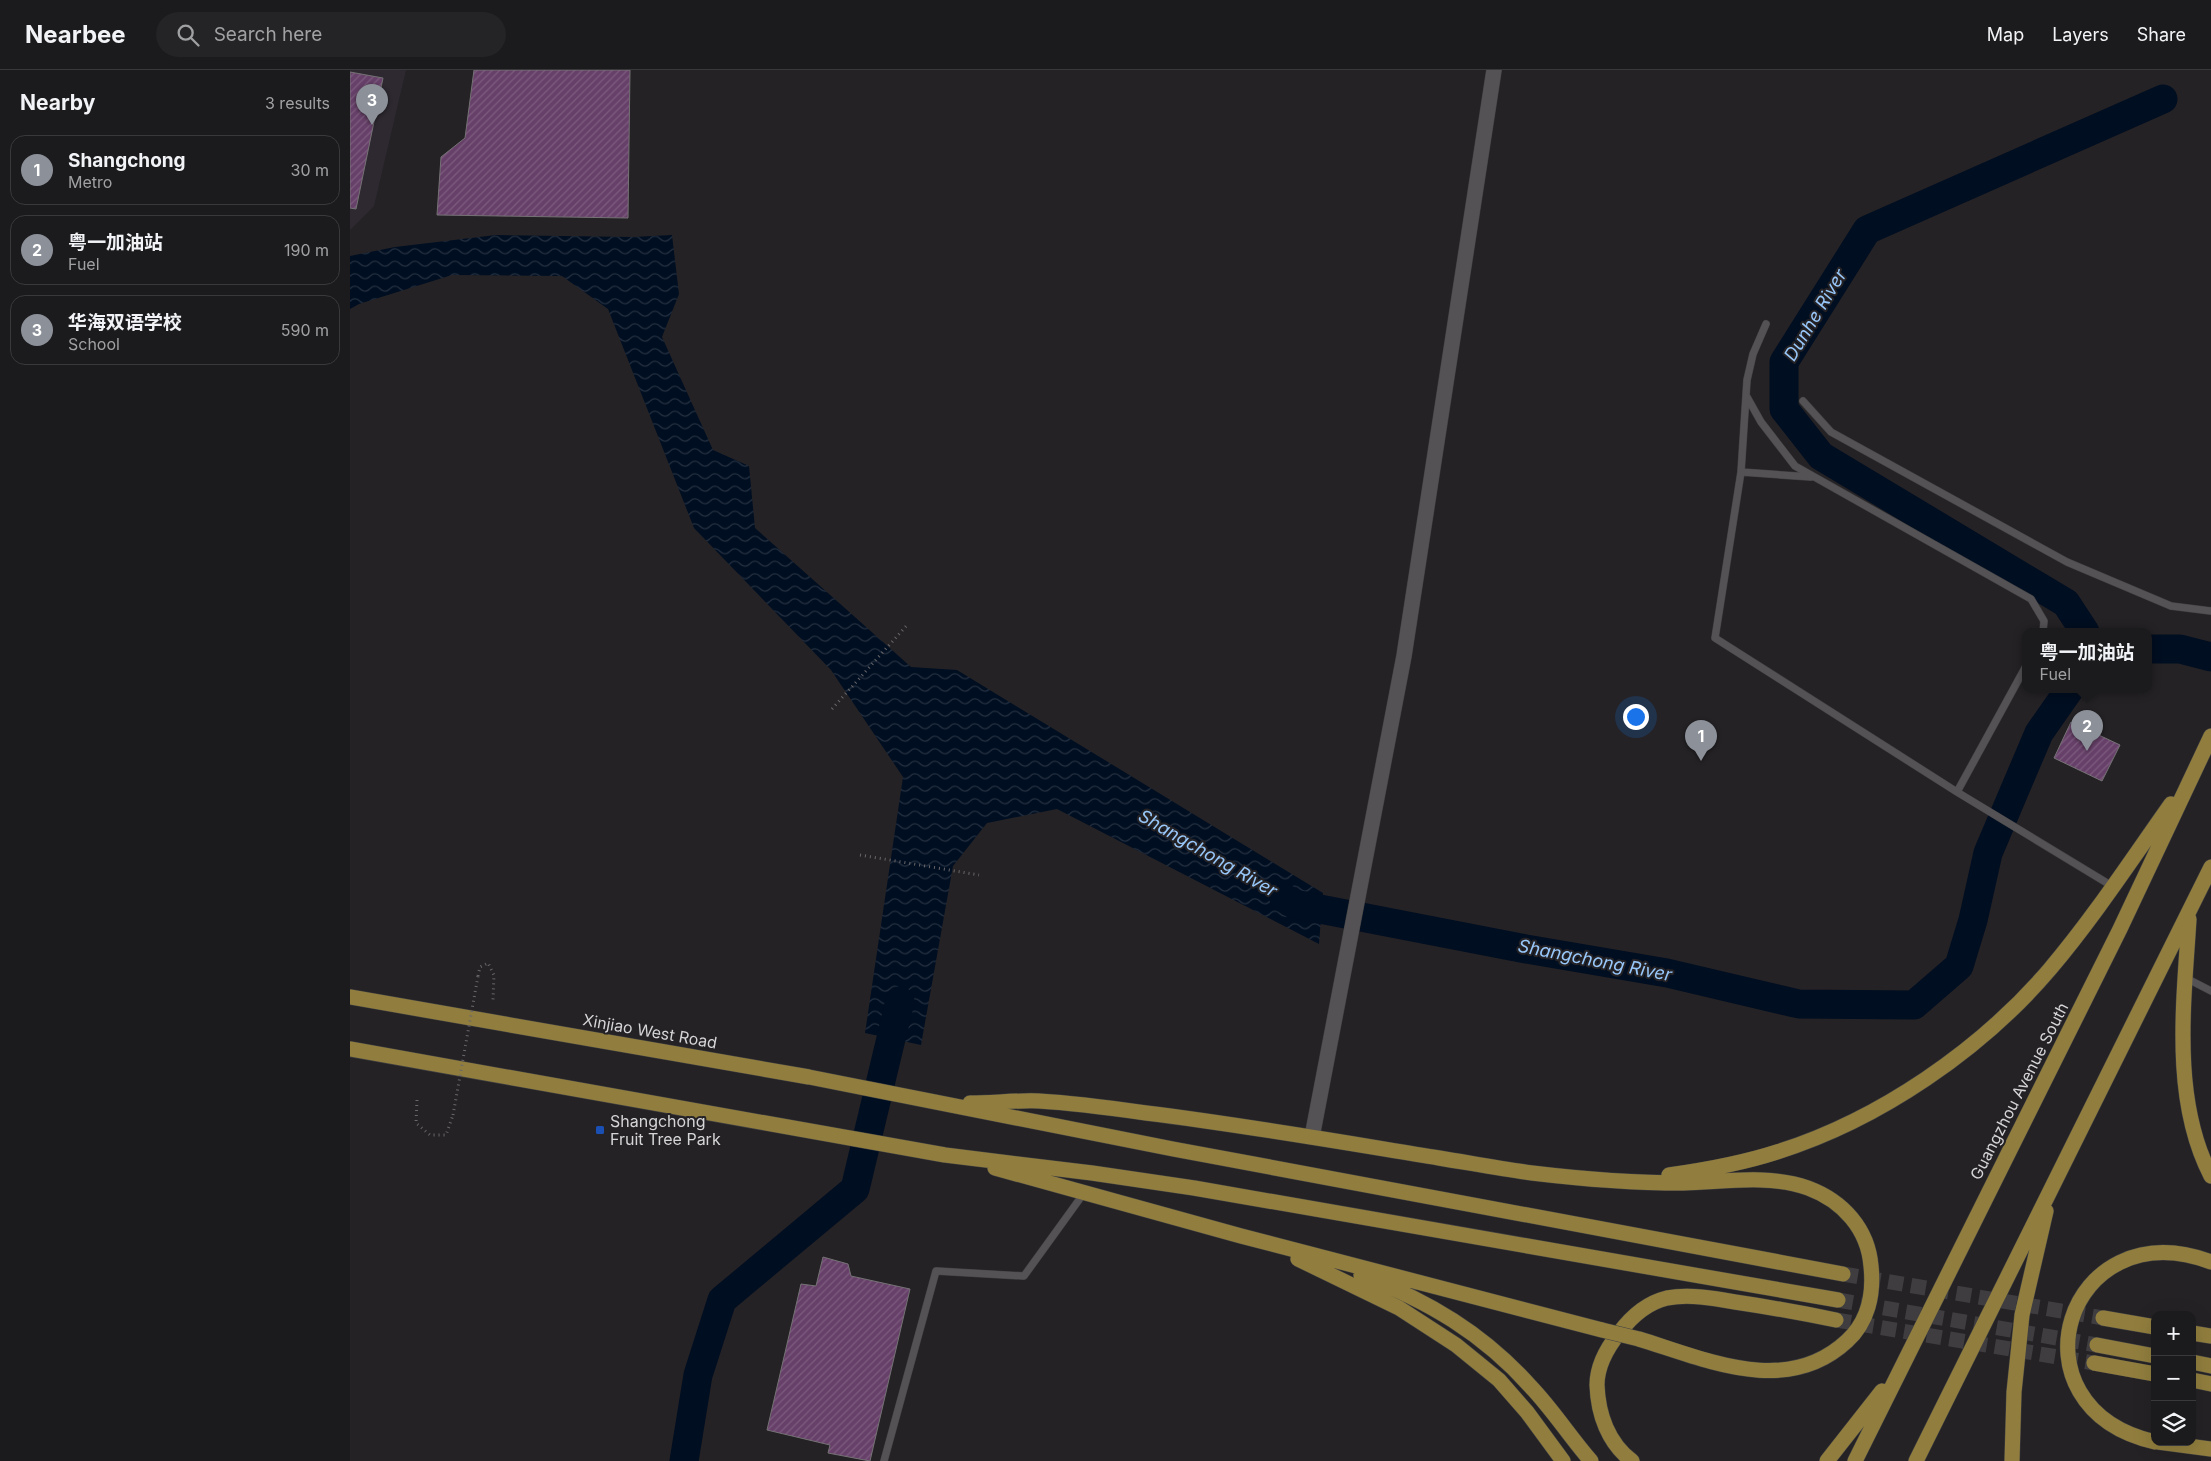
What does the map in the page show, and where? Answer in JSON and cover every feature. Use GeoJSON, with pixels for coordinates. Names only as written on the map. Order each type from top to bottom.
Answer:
{"type":"FeatureCollection","features":[{"type":"Feature","properties":{"kind":"highway","name":"Guangzhou Avenue South"},"geometry":{"type":"LineString","coordinates":[[1855,1461],[2120,929],[2211,736]]}},
{"type":"Feature","properties":{"kind":"highway"},"geometry":{"type":"LineString","coordinates":[[1586,1178],[1639,1179],[1683,1173],[1776,1153],[1823,1135],[1871,1111],[1922,1081],[1963,1052],[2049,970],[2192,774]]}},
{"type":"Feature","properties":{"kind":"highway"},"geometry":{"type":"LineString","coordinates":[[1916,1461],[2211,867]]}},
{"type":"Feature","properties":{"kind":"highway"},"geometry":{"type":"LineString","coordinates":[[2189,912],[2184,1061],[2188,1094],[2201,1157],[2211,1176]]}},
{"type":"Feature","properties":{"kind":"highway","name":"Xinjiao West Road"},"geometry":{"type":"LineString","coordinates":[[350,997],[809,1076],[944,1104]]}},
{"type":"Feature","properties":{"kind":"highway"},"geometry":{"type":"LineString","coordinates":[[350,1049],[945,1155],[1092,1172],[1194,1188],[1838,1300]]}},
{"type":"Feature","properties":{"kind":"highway"},"geometry":{"type":"LineString","coordinates":[[944,1104],[1038,1101],[1200,1119],[1529,1173],[1635,1182],[1736,1180],[1786,1182],[1823,1194],[1848,1213],[1860,1228],[1867,1242],[1872,1286],[1864,1318],[1854,1334],[1820,1362],[1797,1369],[1768,1372],[1730,1367],[1602,1330],[1241,1236],[945,1155]]}},
{"type":"Feature","properties":{"kind":"highway"},"geometry":{"type":"LineString","coordinates":[[944,1104],[1173,1149],[1843,1274]]}},
{"type":"Feature","properties":{"kind":"highway"},"geometry":{"type":"LineString","coordinates":[[2012,1461],[2016,1374],[2022,1315],[2053,1183]]}},
{"type":"Feature","properties":{"kind":"highway"},"geometry":{"type":"LineString","coordinates":[[1241,1236],[1316,1266],[1399,1308],[1456,1346],[1499,1380],[1527,1412],[1563,1461]]}},
{"type":"Feature","properties":{"kind":"highway"},"geometry":{"type":"LineString","coordinates":[[1241,1236],[1316,1258],[1405,1292],[1462,1325],[1494,1349],[1514,1368],[1544,1401],[1591,1461]]}},
{"type":"Feature","properties":{"kind":"highway"},"geometry":{"type":"LineString","coordinates":[[2151,1441],[2129,1434],[2113,1426],[2088,1404],[2081,1395],[2070,1369],[2068,1350],[2068,1334],[2077,1302],[2099,1275],[2113,1264],[2135,1256],[2176,1252],[2211,1262]]}},
{"type":"Feature","properties":{"kind":"highway"},"geometry":{"type":"LineString","coordinates":[[1632,1461],[1622,1454],[1611,1439],[1603,1421],[1598,1401],[1597,1378],[1602,1359],[1613,1342],[1629,1320],[1647,1306],[1666,1298],[1686,1296],[1714,1298],[1836,1320]]}},
{"type":"Feature","properties":{"kind":"highway"},"geometry":{"type":"LineString","coordinates":[[2103,1318],[2151,1326]]}},
{"type":"Feature","properties":{"kind":"highway"},"geometry":{"type":"LineString","coordinates":[[2196,1334],[2211,1336]]}},
{"type":"Feature","properties":{"kind":"highway"},"geometry":{"type":"LineString","coordinates":[[2097,1345],[2151,1355]]}},
{"type":"Feature","properties":{"kind":"highway"},"geometry":{"type":"LineString","coordinates":[[2094,1363],[2151,1373]]}},
{"type":"Feature","properties":{"kind":"highway"},"geometry":{"type":"LineString","coordinates":[[2196,1363],[2211,1366]]}},
{"type":"Feature","properties":{"kind":"highway"},"geometry":{"type":"LineString","coordinates":[[1827,1461],[1901,1366]]}},
{"type":"Feature","properties":{"kind":"highway"},"geometry":{"type":"LineString","coordinates":[[2196,1381],[2211,1384]]}},
{"type":"Feature","properties":{"kind":"highway"},"geometry":{"type":"LineString","coordinates":[[2193,1446],[2211,1448]]}},
{"type":"Feature","properties":{"kind":"street"},"geometry":{"type":"LineString","coordinates":[[1312,1137],[1404,656],[1494,70]]}},
{"type":"Feature","properties":{"kind":"lane"},"geometry":{"type":"LineString","coordinates":[[1766,324],[1753,354],[1746,396],[1741,472],[1715,638],[1957,792],[2112,886]]}},
{"type":"Feature","properties":{"kind":"lane"},"geometry":{"type":"LineString","coordinates":[[1746,396],[1761,422],[1795,466],[2031,599],[2044,621],[2043,628]]}},
{"type":"Feature","properties":{"kind":"lane"},"geometry":{"type":"LineString","coordinates":[[1804,401],[1829,434],[2067,562],[2171,606],[2211,611]]}},
{"type":"Feature","properties":{"kind":"lane"},"geometry":{"type":"LineString","coordinates":[[1741,472],[1814,477]]}},
{"type":"Feature","properties":{"kind":"lane"},"geometry":{"type":"LineString","coordinates":[[1957,792],[2022,673]]}},
{"type":"Feature","properties":{"kind":"lane"},"geometry":{"type":"LineString","coordinates":[[2186,978],[2211,991]]}},
{"type":"Feature","properties":{"kind":"lane"},"geometry":{"type":"LineString","coordinates":[[884,1461],[936,1271],[1024,1276],[1084,1193]]}},
{"type":"Feature","properties":{"kind":"path"},"geometry":{"type":"LineString","coordinates":[[832,709],[908,624]]}},
{"type":"Feature","properties":{"kind":"path"},"geometry":{"type":"LineString","coordinates":[[860,855],[979,875]]}},
{"type":"Feature","properties":{"kind":"path"},"geometry":{"type":"LineString","coordinates":[[417,1100],[416,1123],[430,1135],[446,1135],[453,1114],[480,967],[488,964],[494,975],[493,1000]]}},
{"type":"Feature","properties":{"kind":"shaded area"},"geometry":{"type":"Polygon","coordinates":[[[350,70],[406,70],[374,206],[350,230],[350,70]]]}},
{"type":"Feature","properties":{"kind":"water"},"geometry":{"type":"Polygon","coordinates":[[[496,235],[633,237],[672,235],[679,294],[662,337],[713,450],[749,466],[755,528],[911,667],[957,670],[1323,893],[1319,944],[1057,809],[987,823],[953,866],[921,1045],[865,1033],[903,777],[831,670],[694,528],[608,309],[562,276],[452,275],[359,304],[350,309],[350,256],[395,247],[496,235]]]}},
{"type":"Feature","properties":{"kind":"building"},"geometry":{"type":"Polygon","coordinates":[[[474,70],[630,70],[628,218],[437,215],[441,157],[465,138],[474,70]]]}},
{"type":"Feature","properties":{"kind":"building"},"geometry":{"type":"Polygon","coordinates":[[[350,72],[383,78],[356,209],[350,208],[350,72]]]}},
{"type":"Feature","properties":{"kind":"building"},"geometry":{"type":"Polygon","coordinates":[[[2071,722],[2120,745],[2102,781],[2054,758],[2071,722]]]}},
{"type":"Feature","properties":{"kind":"building"},"geometry":{"type":"Polygon","coordinates":[[[823,1257],[848,1264],[851,1276],[910,1289],[870,1461],[828,1453],[830,1445],[767,1430],[801,1284],[816,1286],[823,1257]]]}},
{"type":"Feature","properties":{"kind":"waterway","name":"Dunhe River"},"geometry":{"type":"LineString","coordinates":[[2082,628],[2066,603],[1821,456],[1784,409],[1784,362],[1867,230],[2163,99]]}},
{"type":"Feature","properties":{"kind":"waterway","name":"Shangchong River"},"geometry":{"type":"LineString","coordinates":[[2152,649],[2180,649],[2211,657]]}},
{"type":"Feature","properties":{"kind":"waterway","name":"Shangchong River"},"geometry":{"type":"LineString","coordinates":[[1284,898],[1294,904],[1526,949],[1667,973],[1799,1004],[1914,1005],[1959,966],[1973,920],[1988,853],[2039,733],[2067,693]]}},
{"type":"Feature","properties":{"kind":"waterway"},"geometry":{"type":"LineString","coordinates":[[684,1461],[698,1375],[722,1300],[855,1189],[900,1001]]}},
{"type":"Feature","properties":{"kind":"tunnel"},"geometry":{"type":"LineString","coordinates":[[1843,1274],[2103,1318]]}},
{"type":"Feature","properties":{"kind":"tunnel"},"geometry":{"type":"LineString","coordinates":[[1838,1300],[2097,1345]]}},
{"type":"Feature","properties":{"kind":"tunnel"},"geometry":{"type":"LineString","coordinates":[[1836,1320],[2094,1363]]}},
{"type":"Feature","properties":{"kind":"place","name":"华海双语学校"},"geometry":{"type":"Point","coordinates":[372,125]}},
{"type":"Feature","properties":{"kind":"place","name":"粤一加油站"},"geometry":{"type":"Point","coordinates":[2087,751]}},
{"type":"Feature","properties":{"kind":"place","name":"Shangchong"},"geometry":{"type":"Point","coordinates":[1701,761]}},
{"type":"Feature","properties":{"kind":"place","name":"Shangchong Fruit Tree Park"},"geometry":{"type":"Point","coordinates":[600,1130]}}]}
